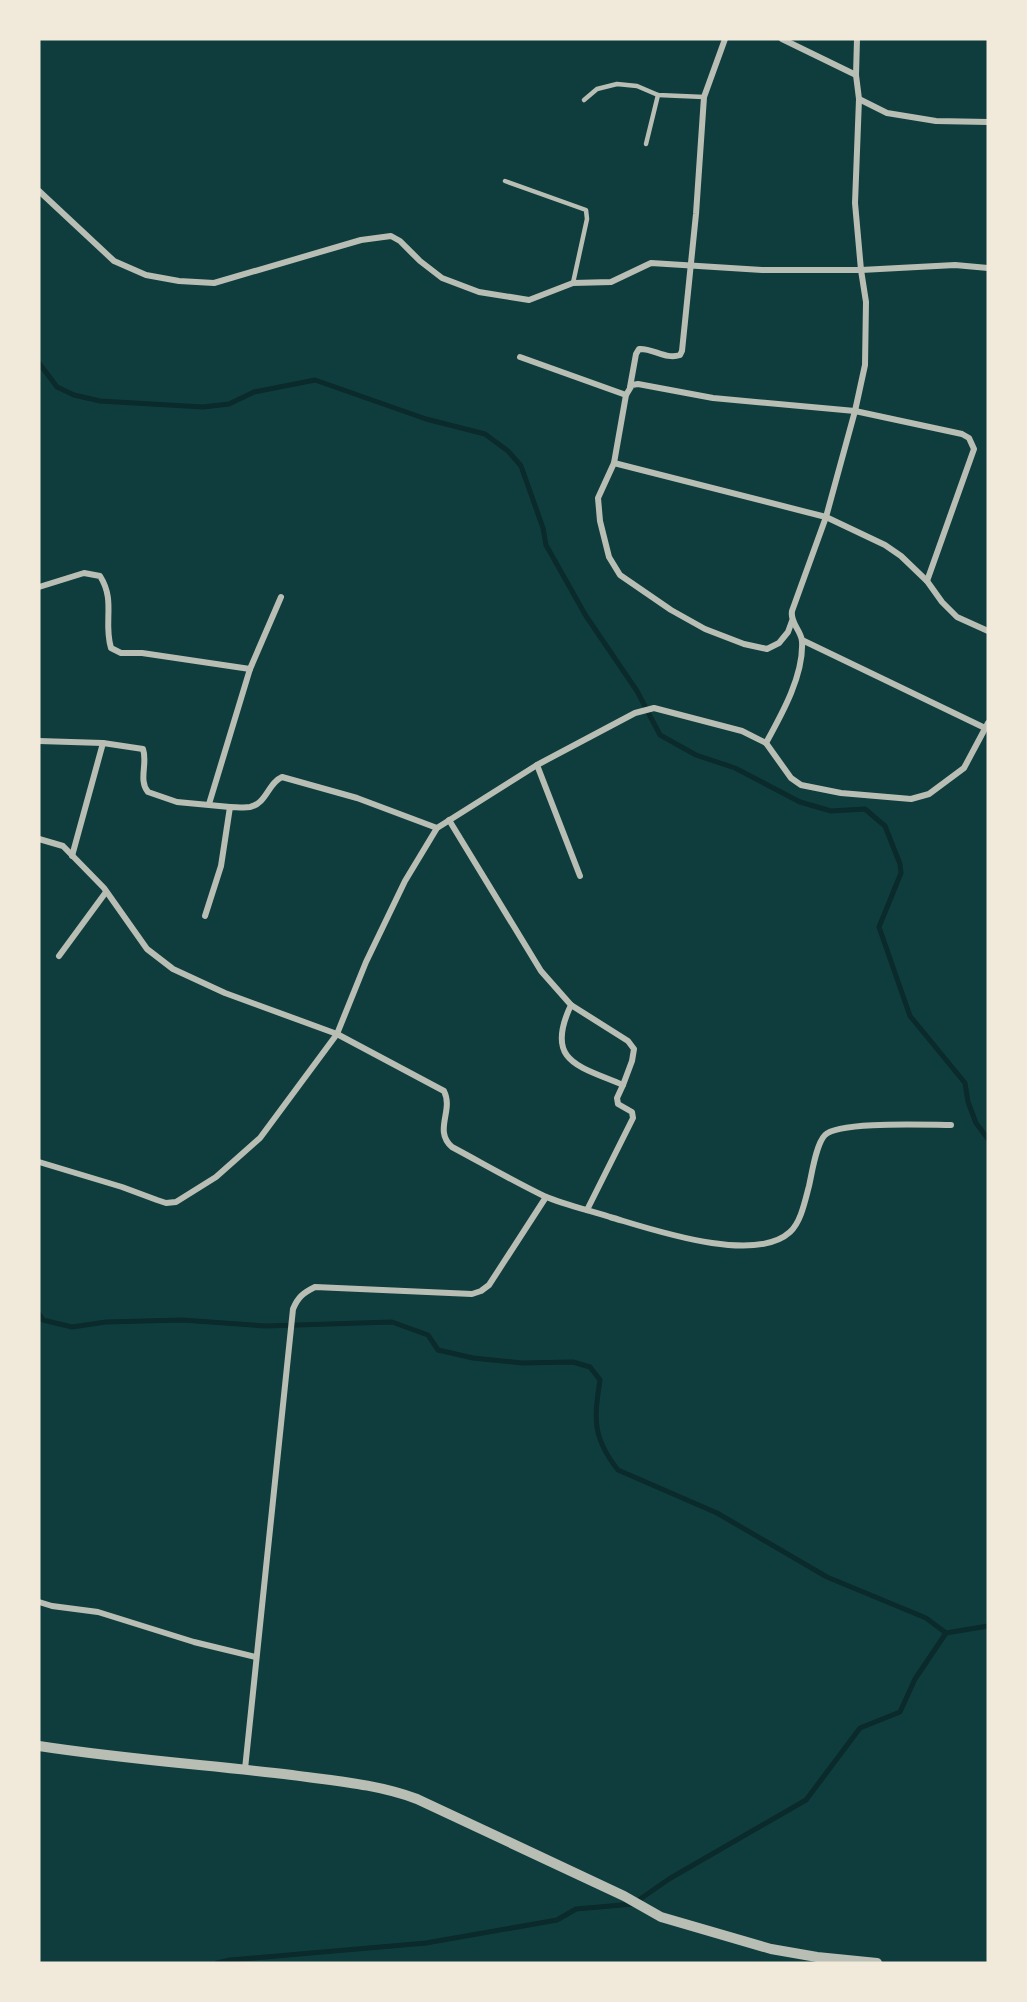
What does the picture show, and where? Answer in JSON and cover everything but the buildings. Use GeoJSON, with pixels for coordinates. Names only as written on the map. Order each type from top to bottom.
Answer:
{"type":"FeatureCollection","features":[{"type":"Feature","properties":{"kind":"street"},"geometry":{"type":"LineString","coordinates":[[725,39],[704,97],[692,266],[680,355],[674,357],[646,349],[639,350],[636,354],[614,463],[597,498],[606,548],[620,575],[671,610],[705,629],[744,644],[767,648],[779,643],[788,632],[792,621],[792,611],[826,517],[865,365],[866,302],[855,203],[859,99],[856,75],[857,39]]}},
{"type":"Feature","properties":{"kind":"street"},"geometry":{"type":"LineString","coordinates":[[782,39],[856,75]]}},
{"type":"Feature","properties":{"kind":"street"},"geometry":{"type":"LineString","coordinates":[[859,99],[887,113],[936,121],[988,122]]}},
{"type":"Feature","properties":{"kind":"street"},"geometry":{"type":"LineString","coordinates":[[39,191],[114,261],[146,275],[179,281],[214,283],[361,240],[383,236],[400,241],[442,278],[479,292],[529,300],[573,283],[610,282],[651,263],[762,270],[861,270],[934,265],[988,268]]}},
{"type":"Feature","properties":{"kind":"street"},"geometry":{"type":"LineString","coordinates":[[520,357],[626,395]]}},
{"type":"Feature","properties":{"kind":"street"},"geometry":{"type":"LineString","coordinates":[[630,387],[638,384],[713,398],[855,411],[962,434],[969,438],[974,449],[927,581]]}},
{"type":"Feature","properties":{"kind":"street"},"geometry":{"type":"LineString","coordinates":[[614,463],[826,517],[885,545],[901,556],[927,581],[942,602],[957,617],[988,631]]}},
{"type":"Feature","properties":{"kind":"street"},"geometry":{"type":"LineString","coordinates":[[39,587],[84,573],[100,576],[106,585],[109,600],[108,638],[111,648],[121,653],[142,653],[250,669]]}},
{"type":"Feature","properties":{"kind":"street"},"geometry":{"type":"LineString","coordinates":[[209,804],[250,669],[281,597]]}},
{"type":"Feature","properties":{"kind":"street"},"geometry":{"type":"LineString","coordinates":[[766,743],[786,707],[799,667],[802,640],[792,621]]}},
{"type":"Feature","properties":{"kind":"street"},"geometry":{"type":"LineString","coordinates":[[39,1162],[166,1203],[176,1202],[216,1177],[260,1138],[337,1034],[366,962],[405,881],[437,828],[537,765],[635,713],[654,708],[742,730],[766,743],[791,778],[801,785],[842,793],[911,799],[928,794],[964,768],[987,725],[802,640]]}},
{"type":"Feature","properties":{"kind":"street"},"geometry":{"type":"LineString","coordinates":[[39,741],[103,743],[143,749],[145,754],[143,784],[148,792],[177,802],[251,807],[265,798],[275,780],[282,777],[357,798],[437,828]]}},
{"type":"Feature","properties":{"kind":"street"},"geometry":{"type":"LineString","coordinates":[[72,856],[103,743]]}},
{"type":"Feature","properties":{"kind":"street"},"geometry":{"type":"LineString","coordinates":[[537,765],[580,876]]}},
{"type":"Feature","properties":{"kind":"street"},"geometry":{"type":"LineString","coordinates":[[205,916],[221,866],[230,807]]}},
{"type":"Feature","properties":{"kind":"street"},"geometry":{"type":"LineString","coordinates":[[449,820],[540,971],[571,1005],[628,1041],[634,1049],[632,1061],[617,1098],[618,1104],[632,1112],[633,1118],[586,1210]]}},
{"type":"Feature","properties":{"kind":"street"},"geometry":{"type":"LineString","coordinates":[[39,839],[63,846],[106,892],[147,949],[173,969],[225,993],[337,1034],[444,1091],[447,1103],[443,1133],[445,1141],[452,1147],[546,1197],[586,1210],[711,1243],[733,1245],[777,1241],[791,1231],[802,1211],[821,1140],[831,1130],[870,1126],[951,1125]]}},
{"type":"Feature","properties":{"kind":"street"},"geometry":{"type":"LineString","coordinates":[[59,956],[106,892]]}},
{"type":"Feature","properties":{"kind":"street"},"geometry":{"type":"LineString","coordinates":[[571,1005],[561,1039],[565,1056],[577,1065],[623,1085]]}},
{"type":"Feature","properties":{"kind":"street"},"geometry":{"type":"LineString","coordinates":[[244,1769],[293,1309],[298,1299],[304,1292],[315,1287],[472,1294],[482,1292],[546,1197]]}},
{"type":"Feature","properties":{"kind":"street"},"geometry":{"type":"LineString","coordinates":[[39,1602],[98,1612],[194,1642],[256,1657]]}},
{"type":"Feature","properties":{"kind":"street"},"geometry":{"type":"LineString","coordinates":[[39,1746],[244,1769],[392,1789],[417,1798],[624,1896],[661,1917],[771,1949],[817,1957],[877,1963]]}},
{"type":"Feature","properties":{"kind":"lane"},"geometry":{"type":"LineString","coordinates":[[585,100],[597,89],[617,84],[637,86],[658,94],[704,97]]}},
{"type":"Feature","properties":{"kind":"lane"},"geometry":{"type":"LineString","coordinates":[[646,144],[658,94]]}},
{"type":"Feature","properties":{"kind":"lane"},"geometry":{"type":"LineString","coordinates":[[505,181],[586,210],[587,219],[573,283]]}},
{"type":"Feature","properties":{"kind":"waterway"},"geometry":{"type":"LineString","coordinates":[[39,363],[57,387],[74,395],[100,401],[203,407],[229,404],[254,392],[315,380],[426,419],[485,434],[508,451],[521,466],[543,528],[546,545],[586,616],[637,691],[660,735],[696,755],[735,768],[800,802],[831,811],[865,809],[885,826],[900,864],[901,873],[879,927],[910,1016],[965,1083],[968,1102],[976,1123],[988,1139]]}},
{"type":"Feature","properties":{"kind":"waterway"},"geometry":{"type":"LineString","coordinates":[[39,1314],[43,1320],[72,1327],[106,1322],[182,1320],[266,1326],[392,1322],[428,1335],[438,1350],[473,1358],[522,1363],[573,1362],[590,1367],[600,1380],[596,1417],[599,1437],[603,1448],[618,1470],[717,1513],[827,1577],[926,1618],[946,1633]]}},
{"type":"Feature","properties":{"kind":"waterway"},"geometry":{"type":"LineString","coordinates":[[217,1963],[426,1943],[557,1920],[576,1909],[633,1904],[669,1879],[806,1800],[860,1728],[900,1712],[915,1679],[946,1633],[988,1626]]}}]}
